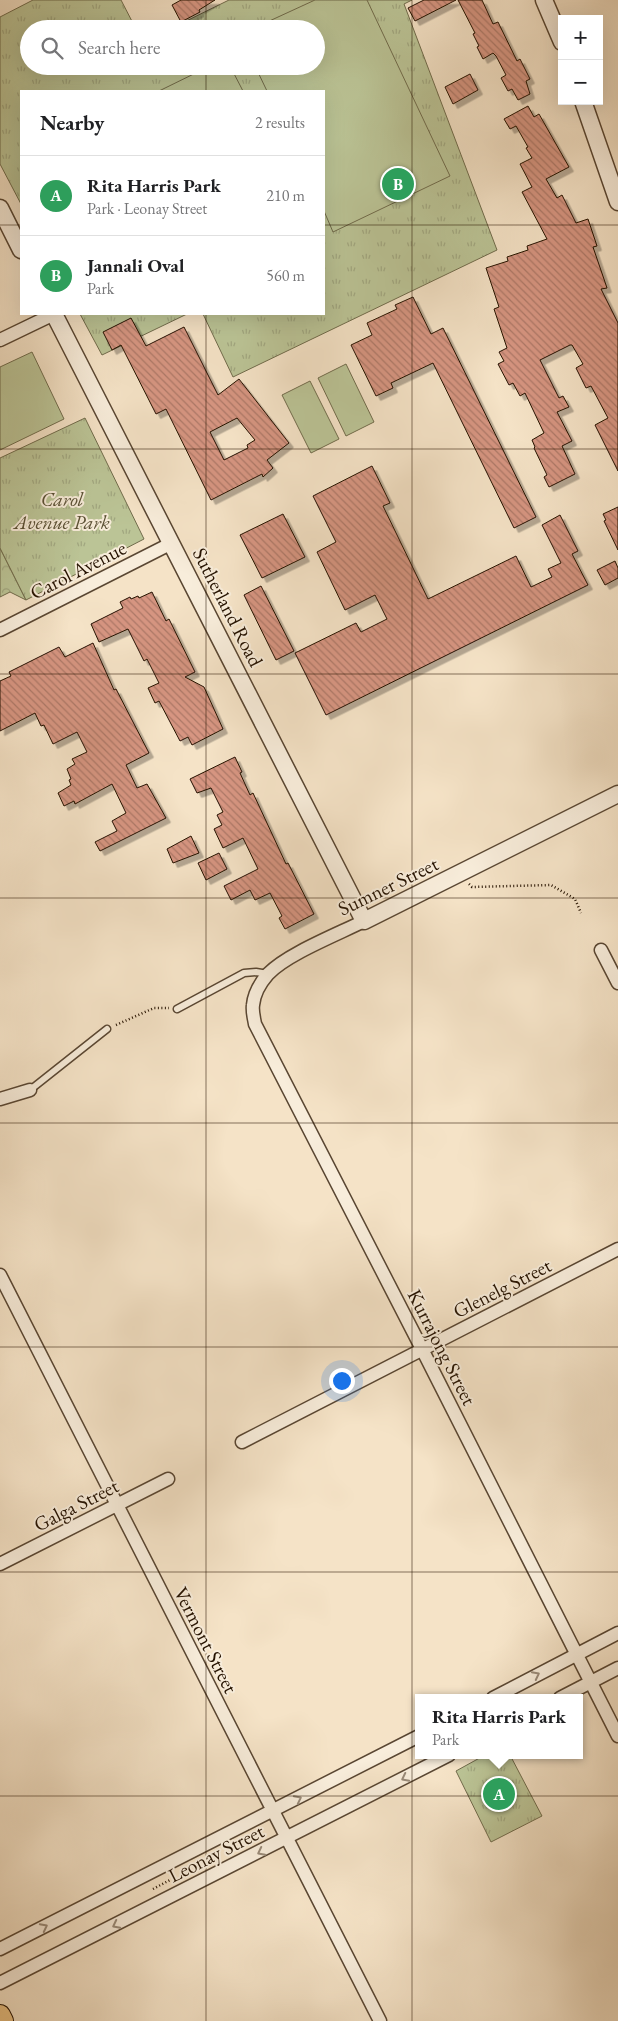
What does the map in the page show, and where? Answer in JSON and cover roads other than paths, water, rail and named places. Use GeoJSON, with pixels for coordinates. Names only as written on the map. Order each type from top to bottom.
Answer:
{"type":"FeatureCollection","features":[{"type":"Feature","properties":{"kind":"main road"},"geometry":{"type":"LineString","coordinates":[[0,2016],[3,2021]]}},
{"type":"Feature","properties":{"kind":"street"},"geometry":{"type":"LineString","coordinates":[[544,0],[558,33]]}},
{"type":"Feature","properties":{"kind":"street"},"geometry":{"type":"LineString","coordinates":[[584,105],[618,202]]}},
{"type":"Feature","properties":{"kind":"street"},"geometry":{"type":"LineString","coordinates":[[0,208],[20,248]]}},
{"type":"Feature","properties":{"kind":"street"},"geometry":{"type":"LineString","coordinates":[[0,340],[52,315]]}},
{"type":"Feature","properties":{"kind":"street","name":"Sutherland Road"},"geometry":{"type":"LineString","coordinates":[[55,315],[364,921]]}},
{"type":"Feature","properties":{"kind":"street","name":"Carol Avenue"},"geometry":{"type":"LineString","coordinates":[[0,630],[172,543]]}},
{"type":"Feature","properties":{"kind":"street","name":"Sumner Street"},"geometry":{"type":"LineString","coordinates":[[268,974],[294,956],[618,794]]}},
{"type":"Feature","properties":{"kind":"street"},"geometry":{"type":"LineString","coordinates":[[602,950],[618,983]]}},
{"type":"Feature","properties":{"kind":"street","name":"Kurrajong Street"},"geometry":{"type":"LineString","coordinates":[[268,974],[258,988],[252,1006],[255,1024],[618,1736]]}},
{"type":"Feature","properties":{"kind":"street"},"geometry":{"type":"LineString","coordinates":[[0,1100],[30,1090]]}},
{"type":"Feature","properties":{"kind":"street","name":"Glenelg Street"},"geometry":{"type":"LineString","coordinates":[[242,1442],[618,1249]]}},
{"type":"Feature","properties":{"kind":"street","name":"Vermont Street"},"geometry":{"type":"LineString","coordinates":[[0,1275],[380,2021]]}},
{"type":"Feature","properties":{"kind":"street","name":"Galga Street"},"geometry":{"type":"LineString","coordinates":[[0,1564],[168,1478]]}},
{"type":"Feature","properties":{"kind":"street"},"geometry":{"type":"LineString","coordinates":[[501,1694],[618,1633]]}},
{"type":"Feature","properties":{"kind":"street"},"geometry":{"type":"LineString","coordinates":[[568,1694],[618,1668]]}},
{"type":"Feature","properties":{"kind":"street","name":"Leonay Street"},"geometry":{"type":"LineString","coordinates":[[0,1949],[415,1738]]}},
{"type":"Feature","properties":{"kind":"street","name":"Leonay Street"},"geometry":{"type":"LineString","coordinates":[[0,1983],[441,1759]]}},
{"type":"Feature","properties":{"kind":"lane"},"geometry":{"type":"LineString","coordinates":[[177,1008],[244,973],[268,974]]}},
{"type":"Feature","properties":{"kind":"lane"},"geometry":{"type":"LineString","coordinates":[[30,1090],[107,1029]]}},
{"type":"Feature","properties":{"kind":"place","name":"Jannali Oval"},"geometry":{"type":"Point","coordinates":[398,184]}},
{"type":"Feature","properties":{"kind":"place","name":"Rita Harris Park"},"geometry":{"type":"Point","coordinates":[499,1794]}},
{"type":"Feature","properties":{"kind":"park label","name":"Carol Avenue Park"},"geometry":{"type":"Point","coordinates":[62,510]}}]}
